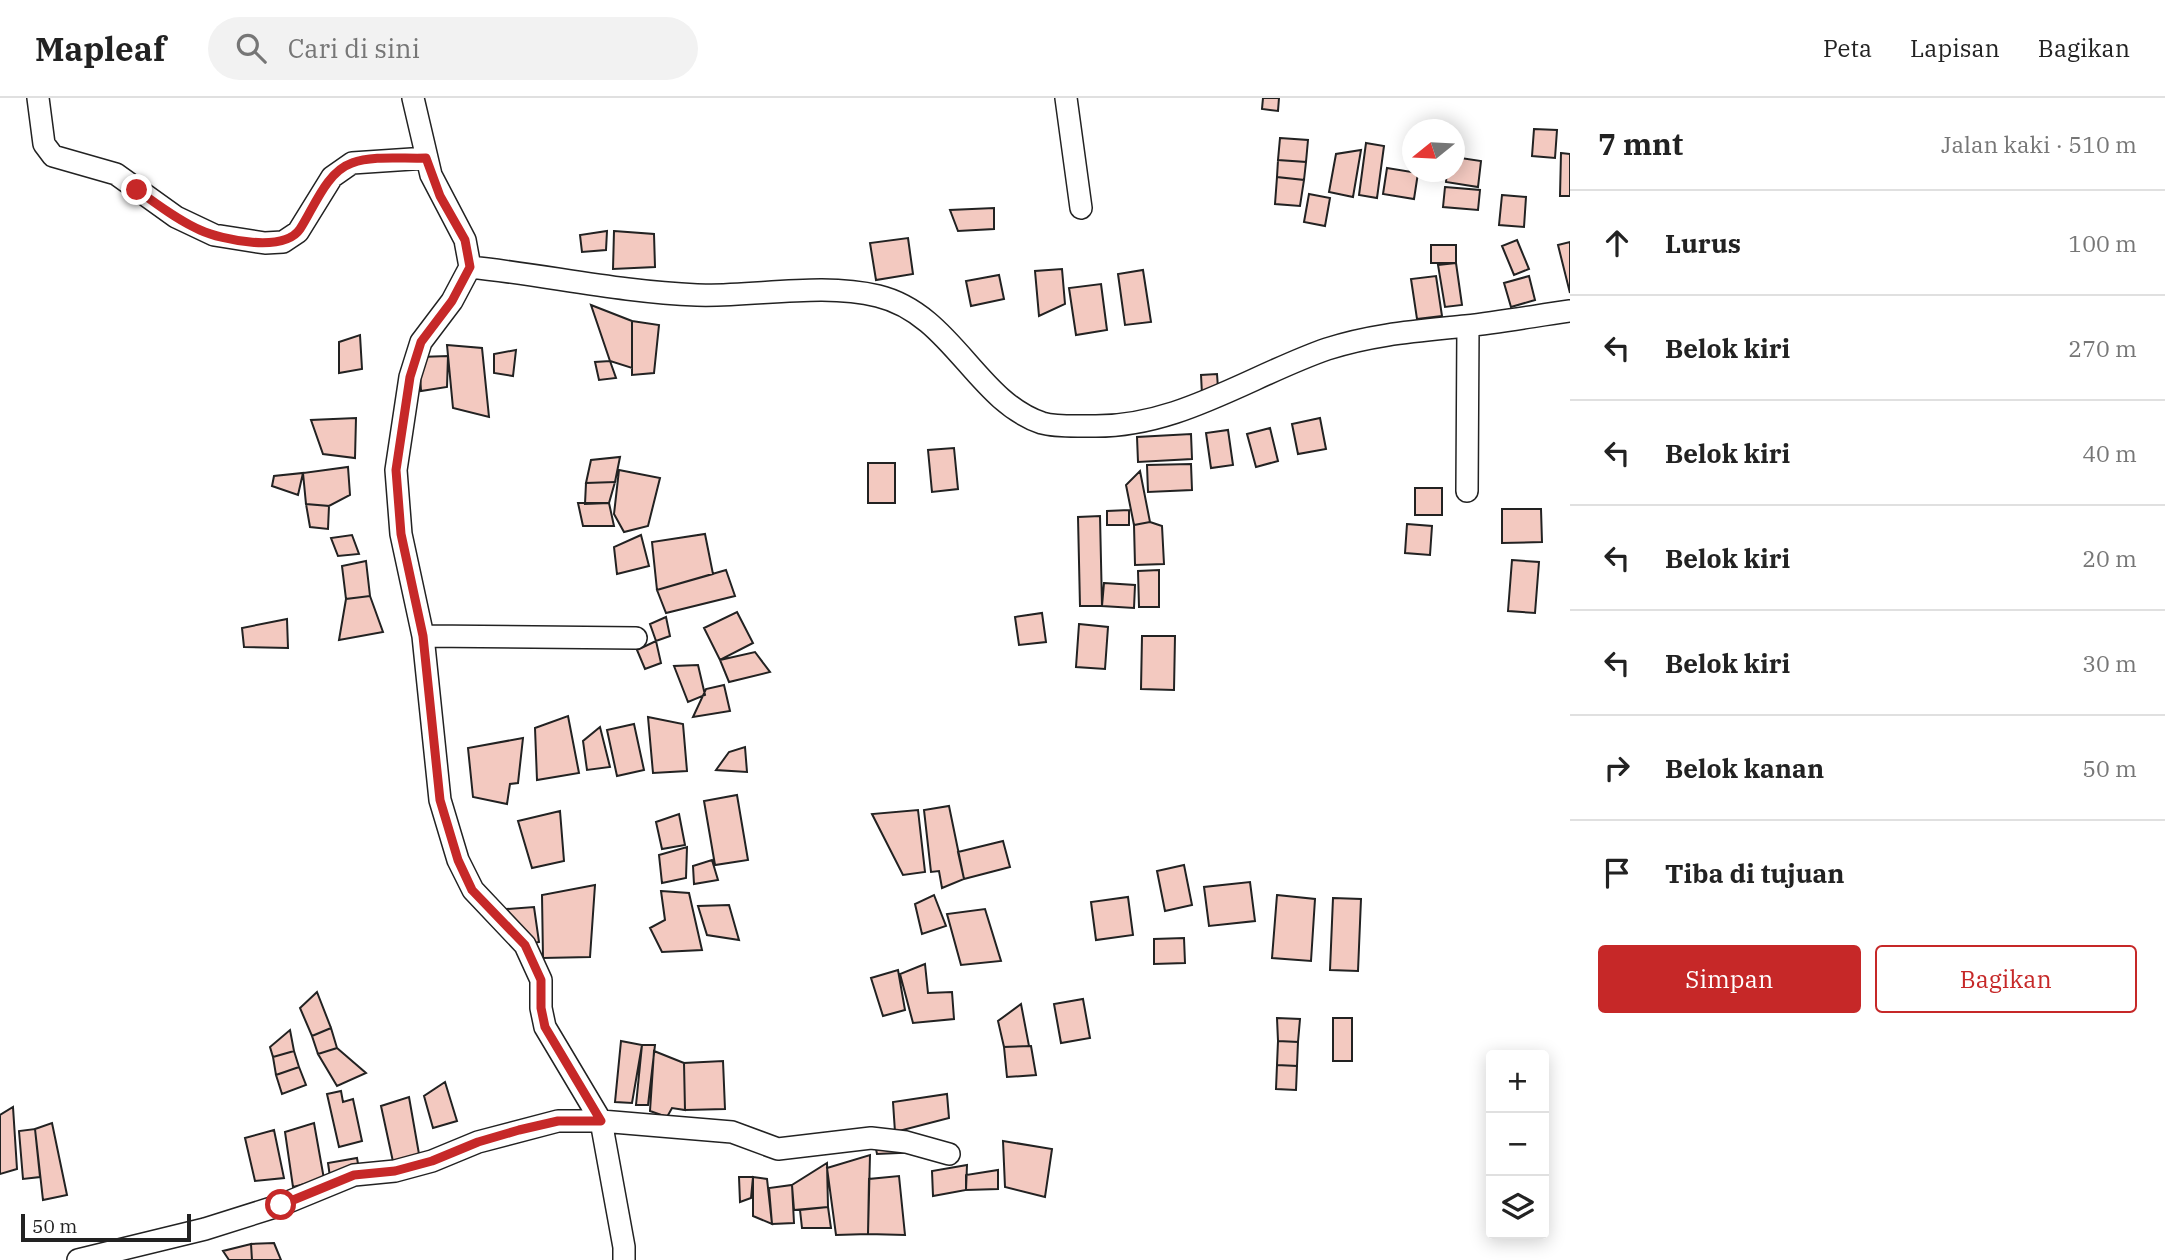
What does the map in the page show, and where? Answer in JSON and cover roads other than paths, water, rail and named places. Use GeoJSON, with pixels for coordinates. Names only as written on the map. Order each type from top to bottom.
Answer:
{"type":"FeatureCollection","features":[{"type":"Feature","properties":{"kind":"street"},"geometry":{"type":"LineString","coordinates":[[38,98],[44,144],[53,156],[116,174],[176,217],[214,235],[265,243],[283,242],[298,233],[332,177],[352,163],[426,158]]}},
{"type":"Feature","properties":{"kind":"street"},"geometry":{"type":"LineString","coordinates":[[413,98],[426,158],[440,196],[465,240],[470,267],[452,301],[421,342],[410,377],[398,435],[396,470],[401,534],[423,636],[440,800],[464,878],[533,957],[541,980],[541,1008],[545,1027],[601,1121],[624,1247],[624,1260]]}},
{"type":"Feature","properties":{"kind":"street"},"geometry":{"type":"LineString","coordinates":[[1066,98],[1081,208]]}},
{"type":"Feature","properties":{"kind":"street"},"geometry":{"type":"LineString","coordinates":[[470,267],[545,275],[623,291],[700,295],[839,292],[879,296],[915,312],[958,349],[1005,403],[1043,424],[1081,426],[1132,422],[1181,411],[1326,349],[1386,333],[1468,326],[1570,311]]}},
{"type":"Feature","properties":{"kind":"street"},"geometry":{"type":"LineString","coordinates":[[1467,491],[1468,326]]}},
{"type":"Feature","properties":{"kind":"street"},"geometry":{"type":"LineString","coordinates":[[423,636],[636,638]]}},
{"type":"Feature","properties":{"kind":"street"},"geometry":{"type":"LineString","coordinates":[[78,1260],[205,1229],[281,1205],[354,1175],[395,1171],[432,1161],[478,1142],[558,1121],[601,1121],[733,1132],[778,1149],[798,1149],[828,1141],[871,1138],[906,1142],[949,1154]]}}]}
